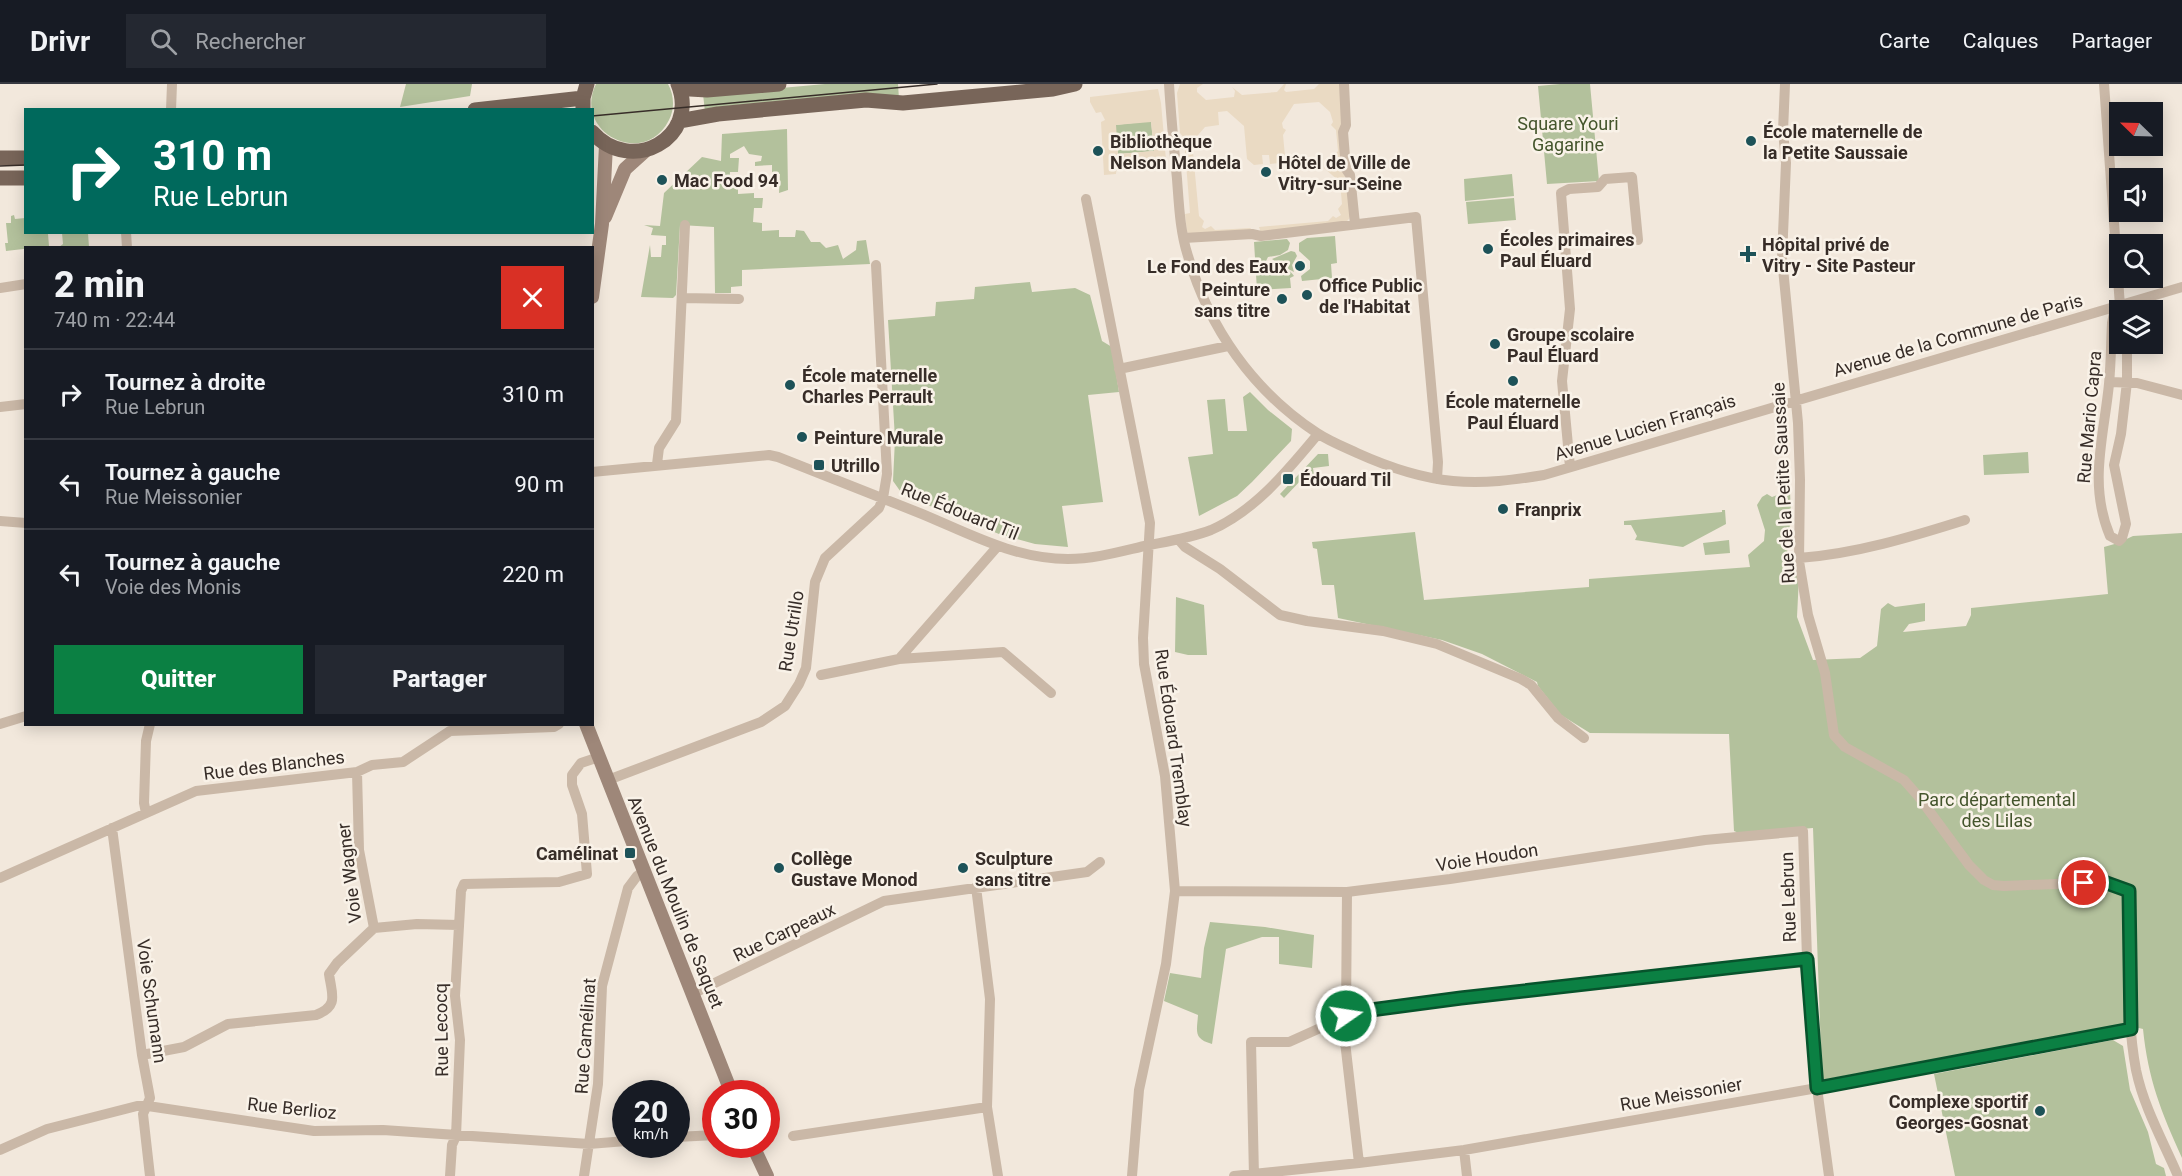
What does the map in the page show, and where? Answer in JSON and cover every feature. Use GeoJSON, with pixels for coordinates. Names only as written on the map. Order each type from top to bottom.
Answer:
{"type":"FeatureCollection","features":[{"type":"Feature","properties":{"kind":"main road"},"geometry":{"type":"LineString","coordinates":[[602,224],[625,169],[645,151],[665,140],[678,121],[682,102],[678,84]]}},
{"type":"Feature","properties":{"kind":"main road"},"geometry":{"type":"LineString","coordinates":[[683,84],[690,89],[707,90],[779,84]]}},
{"type":"Feature","properties":{"kind":"main road"},"geometry":{"type":"LineString","coordinates":[[678,121],[718,114],[866,100],[903,103],[1019,93],[1075,84]]}},
{"type":"Feature","properties":{"kind":"main road"},"geometry":{"type":"LineString","coordinates":[[492,108],[584,97]]}},
{"type":"Feature","properties":{"kind":"main road"},"geometry":{"type":"LineString","coordinates":[[594,134],[606,145],[625,152],[645,151]]}},
{"type":"Feature","properties":{"kind":"main road"},"geometry":{"type":"LineString","coordinates":[[594,282],[602,224],[606,145]]}},
{"type":"Feature","properties":{"kind":"main road"},"geometry":{"type":"LineString","coordinates":[[0,158],[24,158]]}},
{"type":"Feature","properties":{"kind":"main road"},"geometry":{"type":"LineString","coordinates":[[0,178],[24,178]]}},
{"type":"Feature","properties":{"kind":"main road","name":"Avenue du Moulin de Saquet"},"geometry":{"type":"LineString","coordinates":[[587,726],[726,1080]]}},
{"type":"Feature","properties":{"kind":"main road"},"geometry":{"type":"LineString","coordinates":[[755,1158],[758,1176]]}},
{"type":"Feature","properties":{"kind":"main road"},"geometry":{"type":"LineString","coordinates":[[759,1158],[767,1176]]}},
{"type":"Feature","properties":{"kind":"street"},"geometry":{"type":"LineString","coordinates":[[171,108],[172,84]]}},
{"type":"Feature","properties":{"kind":"street","name":"Avenue Lucien Français"},"geometry":{"type":"LineString","coordinates":[[1169,84],[1184,238],[1187,255],[1202,298],[1228,346],[1251,376],[1289,413],[1318,434],[1374,461],[1417,475],[1437,479],[1487,482],[1544,475],[1777,405]]}},
{"type":"Feature","properties":{"kind":"street"},"geometry":{"type":"LineString","coordinates":[[1344,84],[1346,125],[1343,132],[1346,169],[1350,175],[1355,224]]}},
{"type":"Feature","properties":{"kind":"street","name":"Rue de la Petite Saussaie"},"geometry":{"type":"LineString","coordinates":[[1785,84],[1783,131],[1786,163],[1782,258],[1797,400],[1800,480],[1799,558],[1808,615],[1825,673],[1834,735],[1840,743],[1904,780],[1969,865],[1984,880],[1993,885],[2104,882],[2129,891],[2131,1029]]}},
{"type":"Feature","properties":{"kind":"street","name":"Rue Mario Capra"},"geometry":{"type":"LineString","coordinates":[[2104,84],[2121,300]]}},
{"type":"Feature","properties":{"kind":"street"},"geometry":{"type":"LineString","coordinates":[[1570,467],[1562,381],[1570,309],[1561,193],[1569,189],[1598,187],[1605,179],[1632,177],[1638,240]]}},
{"type":"Feature","properties":{"kind":"street","name":"Rue Édouard Tremblay"},"geometry":{"type":"LineString","coordinates":[[1086,200],[1150,523],[1143,638],[1144,664],[1166,776],[1175,891],[1166,964],[1139,1090],[1132,1176]]}},
{"type":"Feature","properties":{"kind":"street"},"geometry":{"type":"LineString","coordinates":[[1184,238],[1252,234],[1261,236],[1416,217],[1438,462],[1437,479]]}},
{"type":"Feature","properties":{"kind":"street"},"geometry":{"type":"LineString","coordinates":[[657,464],[659,448],[676,422],[684,225]]}},
{"type":"Feature","properties":{"kind":"street"},"geometry":{"type":"LineString","coordinates":[[876,265],[887,474],[884,498]]}},
{"type":"Feature","properties":{"kind":"street"},"geometry":{"type":"LineString","coordinates":[[0,288],[24,284]]}},
{"type":"Feature","properties":{"kind":"street","name":"Avenue de la Commune de Paris"},"geometry":{"type":"LineString","coordinates":[[2135,300],[2182,287]]}},
{"type":"Feature","properties":{"kind":"street"},"geometry":{"type":"LineString","coordinates":[[682,298],[739,299]]}},
{"type":"Feature","properties":{"kind":"street","name":"Avenue de la Commune de Paris"},"geometry":{"type":"LineString","coordinates":[[1777,405],[2109,308]]}},
{"type":"Feature","properties":{"kind":"street"},"geometry":{"type":"LineString","coordinates":[[1119,369],[1228,346]]}},
{"type":"Feature","properties":{"kind":"street","name":"Rue Mario Capra"},"geometry":{"type":"LineString","coordinates":[[2111,354],[2110,382],[2098,466],[2098,484],[2106,528],[2114,540],[2122,538],[2126,524],[2114,465],[2121,434],[2127,382],[2127,354]]}},
{"type":"Feature","properties":{"kind":"street"},"geometry":{"type":"LineString","coordinates":[[2110,382],[2127,382],[2182,395]]}},
{"type":"Feature","properties":{"kind":"street"},"geometry":{"type":"LineString","coordinates":[[0,407],[24,404]]}},
{"type":"Feature","properties":{"kind":"street","name":"Rue Édouard Til"},"geometry":{"type":"LineString","coordinates":[[594,472],[769,455],[884,498],[997,547],[1032,556],[1068,559],[1104,556],[1179,540],[1211,530],[1249,507],[1268,490],[1318,434]]}},
{"type":"Feature","properties":{"kind":"street"},"geometry":{"type":"LineString","coordinates":[[2098,466],[2114,465]]}},
{"type":"Feature","properties":{"kind":"street","name":"Rue Utrillo"},"geometry":{"type":"LineString","coordinates":[[608,780],[761,722],[785,706],[806,668],[815,582],[825,558],[879,508],[884,498]]}},
{"type":"Feature","properties":{"kind":"street"},"geometry":{"type":"LineString","coordinates":[[1799,558],[1868,548],[1965,520]]}},
{"type":"Feature","properties":{"kind":"street"},"geometry":{"type":"LineString","coordinates":[[0,521],[24,523]]}},
{"type":"Feature","properties":{"kind":"street"},"geometry":{"type":"LineString","coordinates":[[1179,540],[1185,547],[1220,569],[1280,615],[1383,631],[1437,644],[1532,684],[1558,718],[1584,738]]}},
{"type":"Feature","properties":{"kind":"street"},"geometry":{"type":"LineString","coordinates":[[899,659],[997,547]]}},
{"type":"Feature","properties":{"kind":"street"},"geometry":{"type":"LineString","coordinates":[[821,675],[899,659],[1002,652],[1051,693]]}},
{"type":"Feature","properties":{"kind":"street"},"geometry":{"type":"LineString","coordinates":[[0,723],[24,717]]}},
{"type":"Feature","properties":{"kind":"street"},"geometry":{"type":"LineString","coordinates":[[146,813],[144,803],[146,741],[150,726]]}},
{"type":"Feature","properties":{"kind":"street","name":"Rue des Blanches"},"geometry":{"type":"LineString","coordinates":[[0,878],[196,791],[357,772],[372,765],[403,762],[450,731],[556,726]]}},
{"type":"Feature","properties":{"kind":"street","name":"Rue Lecocq"},"geometry":{"type":"LineString","coordinates":[[450,1176],[452,1145],[456,1136],[460,1040],[455,996],[461,891],[464,884],[559,882],[587,874],[582,814],[572,785],[572,774],[581,763],[599,757]]}},
{"type":"Feature","properties":{"kind":"street","name":"Voie Wagner"},"geometry":{"type":"LineString","coordinates":[[142,1055],[184,1047],[228,1024],[316,1015],[327,1011],[333,1002],[329,974],[337,963],[374,928],[359,850],[357,772]]}},
{"type":"Feature","properties":{"kind":"street","name":"Voie Schumann"},"geometry":{"type":"LineString","coordinates":[[112,828],[142,1055],[150,1098],[143,1114],[150,1176]]}},
{"type":"Feature","properties":{"kind":"street","name":"Voie Houdon"},"geometry":{"type":"LineString","coordinates":[[1175,891],[1209,893],[1347,892],[1450,879],[1705,840],[1803,831]]}},
{"type":"Feature","properties":{"kind":"street","name":"Rue Lebrun"},"geometry":{"type":"LineString","coordinates":[[1803,831],[1807,959],[1817,1088],[1829,1176]]}},
{"type":"Feature","properties":{"kind":"street","name":"Rue Carpeaux"},"geometry":{"type":"LineString","coordinates":[[692,994],[885,901],[1088,872],[1100,862]]}},
{"type":"Feature","properties":{"kind":"street","name":"Rue Camélinat"},"geometry":{"type":"LineString","coordinates":[[584,1176],[598,1084],[602,986],[628,888],[644,871]]}},
{"type":"Feature","properties":{"kind":"street"},"geometry":{"type":"LineString","coordinates":[[976,887],[990,999],[987,1107],[998,1176]]}},
{"type":"Feature","properties":{"kind":"street"},"geometry":{"type":"LineString","coordinates":[[1347,892],[1344,1033],[1359,1163]]}},
{"type":"Feature","properties":{"kind":"street"},"geometry":{"type":"LineString","coordinates":[[374,928],[417,924],[459,926]]}},
{"type":"Feature","properties":{"kind":"street"},"geometry":{"type":"LineString","coordinates":[[1254,1175],[1251,1042],[1289,1042],[1356,1012],[1807,959]]}},
{"type":"Feature","properties":{"kind":"street"},"geometry":{"type":"LineString","coordinates":[[2131,1029],[2137,1071],[2149,1113],[2178,1176]]}},
{"type":"Feature","properties":{"kind":"street","name":"Rue Meissonier"},"geometry":{"type":"LineString","coordinates":[[1234,1176],[1464,1150],[1817,1088],[2131,1029]]}},
{"type":"Feature","properties":{"kind":"street","name":"Rue Berlioz"},"geometry":{"type":"LineString","coordinates":[[0,1150],[47,1129],[137,1106],[314,1131],[383,1130],[589,1144],[612,1142]]}},
{"type":"Feature","properties":{"kind":"street"},"geometry":{"type":"LineString","coordinates":[[793,1136],[987,1107]]}},
{"type":"Feature","properties":{"kind":"street"},"geometry":{"type":"LineString","coordinates":[[1464,1150],[1467,1176]]}},
{"type":"Feature","properties":{"kind":"green space"},"geometry":{"type":"Polygon","coordinates":[[[406,84],[472,84],[470,96],[400,107],[406,84]]]}},
{"type":"Feature","properties":{"kind":"green space"},"geometry":{"type":"Polygon","coordinates":[[[596,84],[668,84],[673,102],[669,120],[658,135],[644,142],[629,143],[614,139],[602,130],[594,117],[591,102],[596,84]]]}},
{"type":"Feature","properties":{"kind":"green space"},"geometry":{"type":"Polygon","coordinates":[[[825,84],[898,84],[899,99],[705,112],[703,94],[825,84]]]}},
{"type":"Feature","properties":{"kind":"green space","name":"Square Youri Gagarine"},"geometry":{"type":"Polygon","coordinates":[[[1590,84],[1599,181],[1547,184],[1538,86],[1590,84]]]}},
{"type":"Feature","properties":{"kind":"green space"},"geometry":{"type":"Polygon","coordinates":[[[1151,121],[1154,151],[1118,154],[1115,125],[1151,121]]]}},
{"type":"Feature","properties":{"kind":"green space"},"geometry":{"type":"Polygon","coordinates":[[[787,129],[788,190],[779,193],[780,174],[772,173],[772,165],[755,166],[755,162],[761,161],[762,156],[749,154],[744,146],[730,154],[730,158],[739,158],[738,172],[730,172],[729,185],[738,186],[738,194],[754,193],[754,198],[763,198],[762,208],[754,208],[753,222],[762,223],[762,231],[779,230],[779,237],[795,237],[796,230],[804,231],[811,242],[820,242],[826,248],[838,245],[843,259],[856,250],[857,241],[866,240],[870,264],[742,270],[742,286],[731,287],[731,293],[715,293],[714,227],[680,225],[676,295],[673,298],[641,297],[650,245],[651,257],[661,257],[662,245],[666,245],[666,236],[651,235],[653,228],[644,225],[660,226],[664,193],[702,157],[721,161],[722,134],[787,129]]]}},
{"type":"Feature","properties":{"kind":"green space"},"geometry":{"type":"Polygon","coordinates":[[[1512,174],[1514,196],[1465,201],[1464,179],[1512,174]]]}},
{"type":"Feature","properties":{"kind":"green space"},"geometry":{"type":"Polygon","coordinates":[[[1514,198],[1516,220],[1468,224],[1466,202],[1514,198]]]}},
{"type":"Feature","properties":{"kind":"green space"},"geometry":{"type":"Polygon","coordinates":[[[14,215],[15,219],[24,218],[24,234],[48,234],[49,246],[24,246],[24,249],[6,251],[5,243],[8,243],[6,223],[11,223],[11,216],[14,215]]]}},
{"type":"Feature","properties":{"kind":"green space"},"geometry":{"type":"Polygon","coordinates":[[[62,234],[88,234],[89,246],[60,246],[63,244],[62,234]]]}},
{"type":"Feature","properties":{"kind":"green space"},"geometry":{"type":"Polygon","coordinates":[[[1335,236],[1337,263],[1331,264],[1332,278],[1302,281],[1301,276],[1310,269],[1310,261],[1299,251],[1299,243],[1307,238],[1335,236]]]}},
{"type":"Feature","properties":{"kind":"green space"},"geometry":{"type":"Polygon","coordinates":[[[1287,239],[1290,243],[1288,250],[1280,255],[1268,257],[1263,267],[1265,272],[1287,270],[1291,272],[1294,276],[1290,278],[1291,288],[1257,290],[1254,242],[1287,239]]]}},
{"type":"Feature","properties":{"kind":"green space"},"geometry":{"type":"Polygon","coordinates":[[[1291,251],[1297,256],[1292,265],[1294,272],[1272,259],[1291,251]]]}},
{"type":"Feature","properties":{"kind":"green space"},"geometry":{"type":"Polygon","coordinates":[[[1030,282],[1032,292],[1075,288],[1090,295],[1102,341],[1112,347],[1119,392],[1088,395],[1103,502],[1062,506],[1068,547],[1035,544],[999,534],[903,495],[893,481],[895,439],[888,320],[935,316],[936,302],[974,299],[975,287],[1030,282]]]}},
{"type":"Feature","properties":{"kind":"green space"},"geometry":{"type":"Polygon","coordinates":[[[1250,392],[1292,429],[1291,441],[1237,496],[1199,516],[1188,457],[1213,454],[1207,400],[1225,399],[1228,431],[1247,431],[1243,397],[1250,392]]]}},
{"type":"Feature","properties":{"kind":"green space"},"geometry":{"type":"Polygon","coordinates":[[[2028,452],[2029,473],[1984,475],[1983,455],[2028,452]]]}},
{"type":"Feature","properties":{"kind":"green space"},"geometry":{"type":"Polygon","coordinates":[[[1318,454],[1328,454],[1329,466],[1313,468],[1314,476],[1303,478],[1284,498],[1280,494],[1318,454]]]}},
{"type":"Feature","properties":{"kind":"green space","name":"Parc départemental des Lilas"},"geometry":{"type":"Polygon","coordinates":[[[1789,471],[1791,513],[1786,564],[1797,563],[1799,576],[1797,617],[1813,660],[1860,658],[1877,646],[1881,609],[1888,603],[1895,607],[1925,603],[1925,621],[1909,624],[1903,632],[1966,626],[1971,615],[1971,608],[2108,594],[2104,547],[2133,536],[2182,533],[2182,1158],[2156,1095],[2148,1064],[2143,1029],[2122,1024],[1822,1080],[1813,828],[1741,834],[1734,831],[1729,734],[1590,733],[1561,715],[1537,682],[1482,654],[1442,640],[1338,618],[1334,585],[1322,585],[1317,549],[1313,548],[1312,542],[1415,532],[1424,600],[1589,587],[1589,579],[1750,567],[1748,555],[1764,541],[1765,530],[1757,505],[1767,494],[1772,497],[1780,494],[1789,471]]]}},
{"type":"Feature","properties":{"kind":"green space"},"geometry":{"type":"Polygon","coordinates":[[[1725,510],[1726,524],[1683,547],[1635,540],[1637,536],[1631,525],[1624,525],[1624,521],[1722,512],[1725,510]]]}},
{"type":"Feature","properties":{"kind":"green space"},"geometry":{"type":"Polygon","coordinates":[[[1729,540],[1730,553],[1705,555],[1703,543],[1729,540]]]}},
{"type":"Feature","properties":{"kind":"green space"},"geometry":{"type":"Polygon","coordinates":[[[1176,597],[1204,605],[1207,655],[1175,652],[1176,597]]]}},
{"type":"Feature","properties":{"kind":"green space"},"geometry":{"type":"Polygon","coordinates":[[[1210,922],[1265,927],[1314,935],[1312,968],[1279,964],[1279,937],[1262,937],[1226,949],[1212,1044],[1199,1037],[1198,1015],[1164,1001],[1170,973],[1201,978],[1210,922]]]}},
{"type":"Feature","properties":{"kind":"green space","name":"Complexe sportif Georges-Gosnat"},"geometry":{"type":"Polygon","coordinates":[[[2113,1040],[2123,1046],[2130,1090],[2148,1132],[2156,1164],[2164,1168],[2166,1176],[1955,1176],[1934,1074],[2113,1040]]]}},
{"type":"Feature","properties":{"kind":"shaded area"},"geometry":{"type":"Polygon","coordinates":[[[1180,84],[1203,84],[1197,88],[1197,92],[1206,100],[1234,97],[1235,91],[1232,87],[1242,95],[1277,92],[1284,84],[1286,84],[1284,90],[1286,92],[1314,89],[1319,84],[1340,84],[1344,170],[1351,214],[1349,219],[1346,222],[1261,233],[1259,227],[1328,221],[1333,216],[1336,218],[1341,215],[1338,209],[1342,204],[1340,182],[1324,168],[1338,151],[1336,130],[1331,125],[1333,122],[1330,112],[1319,102],[1294,104],[1282,123],[1286,130],[1283,135],[1285,156],[1279,163],[1270,164],[1269,155],[1262,155],[1263,164],[1254,165],[1247,159],[1244,126],[1227,111],[1218,112],[1219,125],[1205,127],[1192,142],[1199,216],[1204,221],[1202,227],[1205,229],[1211,226],[1215,230],[1251,228],[1250,230],[1191,236],[1187,232],[1185,214],[1190,213],[1184,138],[1180,133],[1177,93],[1180,84]]]}},
{"type":"Feature","properties":{"kind":"shaded area"},"geometry":{"type":"Polygon","coordinates":[[[1158,89],[1166,160],[1117,163],[1116,174],[1104,175],[1101,122],[1105,120],[1101,112],[1096,113],[1090,97],[1158,89]],[[1151,122],[1116,125],[1118,154],[1154,151],[1151,122]]]}},
{"type":"Feature","properties":{"kind":"tram line"},"geometry":{"type":"LineString","coordinates":[[594,116],[937,84]]}},
{"type":"Feature","properties":{"kind":"tram line"},"geometry":{"type":"LineString","coordinates":[[0,166],[24,165]]}},
{"type":"Feature","properties":{"kind":"place","name":"École maternelle de la Petite Saussaie"},"geometry":{"type":"Point","coordinates":[1751,141]}},
{"type":"Feature","properties":{"kind":"place","name":"Bibliothèque Nelson Mandela"},"geometry":{"type":"Point","coordinates":[1098,151]}},
{"type":"Feature","properties":{"kind":"place","name":"Hôtel de Ville de Vitry-sur-Seine"},"geometry":{"type":"Point","coordinates":[1266,172]}},
{"type":"Feature","properties":{"kind":"place","name":"Mac Food 94"},"geometry":{"type":"Point","coordinates":[662,180]}},
{"type":"Feature","properties":{"kind":"place","name":"Écoles primaires Paul Éluard"},"geometry":{"type":"Point","coordinates":[1488,249]}},
{"type":"Feature","properties":{"kind":"place","name":"Hôpital privé de Vitry - Site Pasteur"},"geometry":{"type":"Point","coordinates":[1748,254]}},
{"type":"Feature","properties":{"kind":"place","name":"Le Fond des Eaux"},"geometry":{"type":"Point","coordinates":[1300,266]}},
{"type":"Feature","properties":{"kind":"place","name":"Office Public de l'Habitat"},"geometry":{"type":"Point","coordinates":[1307,295]}},
{"type":"Feature","properties":{"kind":"place","name":"Peinture sans titre"},"geometry":{"type":"Point","coordinates":[1282,299]}},
{"type":"Feature","properties":{"kind":"place","name":"Groupe scolaire Paul Éluard"},"geometry":{"type":"Point","coordinates":[1495,344]}},
{"type":"Feature","properties":{"kind":"place","name":"École maternelle Paul Éluard"},"geometry":{"type":"Point","coordinates":[1513,381]}},
{"type":"Feature","properties":{"kind":"place","name":"École maternelle Charles Perrault"},"geometry":{"type":"Point","coordinates":[790,385]}},
{"type":"Feature","properties":{"kind":"place","name":"Peinture Murale"},"geometry":{"type":"Point","coordinates":[802,437]}},
{"type":"Feature","properties":{"kind":"place","name":"Utrillo"},"geometry":{"type":"Point","coordinates":[819,465]}},
{"type":"Feature","properties":{"kind":"place","name":"Édouard Til"},"geometry":{"type":"Point","coordinates":[1288,479]}},
{"type":"Feature","properties":{"kind":"place","name":"Franprix"},"geometry":{"type":"Point","coordinates":[1503,509]}},
{"type":"Feature","properties":{"kind":"place","name":"Camélinat"},"geometry":{"type":"Point","coordinates":[630,853]}},
{"type":"Feature","properties":{"kind":"place","name":"Collège Gustave Monod"},"geometry":{"type":"Point","coordinates":[779,868]}},
{"type":"Feature","properties":{"kind":"place","name":"Sculpture sans titre"},"geometry":{"type":"Point","coordinates":[963,868]}},
{"type":"Feature","properties":{"kind":"place","name":"Complexe sportif Georges-Gosnat"},"geometry":{"type":"Point","coordinates":[2040,1111]}},
{"type":"Feature","properties":{"kind":"route"},"geometry":{"type":"LineString","coordinates":[[1346,1016],[1356,1012],[1461,998],[1807,959],[1817,1088],[2131,1029],[2129,891],[2104,882],[2084,883]]}}]}
